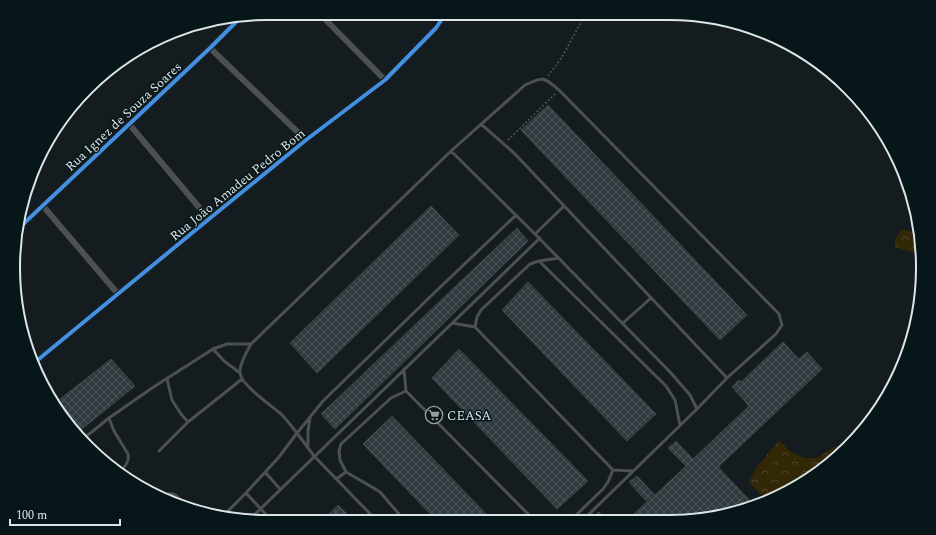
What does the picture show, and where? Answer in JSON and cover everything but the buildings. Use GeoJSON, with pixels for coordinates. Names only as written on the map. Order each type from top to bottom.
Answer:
{"type":"FeatureCollection","features":[{"type":"Feature","properties":{"kind":"street"},"geometry":{"type":"LineString","coordinates":[[326,20],[384,80]]}},
{"type":"Feature","properties":{"kind":"street","name":"Rua João Amadeu Pedro Bom"},"geometry":{"type":"LineString","coordinates":[[38,360],[306,140],[384,80],[436,28],[441,20]]}},
{"type":"Feature","properties":{"kind":"street","name":"Rua Ignez de Souza Soares"},"geometry":{"type":"LineString","coordinates":[[24,223],[236,22]]}},
{"type":"Feature","properties":{"kind":"street"},"geometry":{"type":"LineString","coordinates":[[210,48],[306,140]]}},
{"type":"Feature","properties":{"kind":"street"},"geometry":{"type":"LineString","coordinates":[[129,124],[209,219]]}},
{"type":"Feature","properties":{"kind":"street"},"geometry":{"type":"LineString","coordinates":[[42,206],[118,294]]}},
{"type":"Feature","properties":{"kind":"lane"},"geometry":{"type":"LineString","coordinates":[[371,515],[314,456],[282,415],[249,387],[242,379],[240,373],[243,359],[251,344],[451,151],[525,85],[536,79],[546,79],[560,90],[779,314],[782,325],[776,334],[727,378],[588,515]]}},
{"type":"Feature","properties":{"kind":"lane"},"geometry":{"type":"LineString","coordinates":[[481,124],[514,153],[727,378]]}},
{"type":"Feature","properties":{"kind":"lane"},"geometry":{"type":"LineString","coordinates":[[451,151],[540,238],[671,373],[690,395],[697,409]]}},
{"type":"Feature","properties":{"kind":"lane"},"geometry":{"type":"LineString","coordinates":[[535,234],[564,206]]}},
{"type":"Feature","properties":{"kind":"lane"},"geometry":{"type":"LineString","coordinates":[[227,512],[280,457],[323,401],[516,215]]}},
{"type":"Feature","properties":{"kind":"lane"},"geometry":{"type":"LineString","coordinates":[[254,514],[540,238]]}},
{"type":"Feature","properties":{"kind":"lane"},"geometry":{"type":"LineString","coordinates":[[475,327],[477,317],[481,310],[530,264],[559,258]]}},
{"type":"Feature","properties":{"kind":"lane"},"geometry":{"type":"LineString","coordinates":[[539,261],[666,386],[676,400],[680,425]]}},
{"type":"Feature","properties":{"kind":"lane"},"geometry":{"type":"LineString","coordinates":[[623,323],[651,298]]}},
{"type":"Feature","properties":{"kind":"lane"},"geometry":{"type":"LineString","coordinates":[[452,323],[475,327],[612,470],[633,471]]}},
{"type":"Feature","properties":{"kind":"lane"},"geometry":{"type":"LineString","coordinates":[[86,437],[109,418],[213,349],[227,344],[251,344]]}},
{"type":"Feature","properties":{"kind":"lane"},"geometry":{"type":"LineString","coordinates":[[213,349],[224,361],[240,373]]}},
{"type":"Feature","properties":{"kind":"lane"},"geometry":{"type":"LineString","coordinates":[[404,369],[406,391],[529,515]]}},
{"type":"Feature","properties":{"kind":"lane"},"geometry":{"type":"LineString","coordinates":[[167,379],[172,400],[188,422]]}},
{"type":"Feature","properties":{"kind":"lane"},"geometry":{"type":"LineString","coordinates":[[159,451],[188,422],[242,379]]}},
{"type":"Feature","properties":{"kind":"lane"},"geometry":{"type":"LineString","coordinates":[[400,515],[380,492],[346,472],[340,460],[339,452],[342,444],[391,398],[406,391]]}},
{"type":"Feature","properties":{"kind":"lane"},"geometry":{"type":"LineString","coordinates":[[308,448],[310,416]]}},
{"type":"Feature","properties":{"kind":"lane"},"geometry":{"type":"LineString","coordinates":[[109,418],[114,431],[129,457],[123,468]]}},
{"type":"Feature","properties":{"kind":"lane"},"geometry":{"type":"LineString","coordinates":[[576,515],[603,489],[608,482],[612,470]]}},
{"type":"Feature","properties":{"kind":"lane"},"geometry":{"type":"LineString","coordinates":[[265,472],[280,489]]}},
{"type":"Feature","properties":{"kind":"lane"},"geometry":{"type":"LineString","coordinates":[[336,479],[346,472]]}},
{"type":"Feature","properties":{"kind":"lane"},"geometry":{"type":"LineString","coordinates":[[168,494],[172,493],[178,498]]}},
{"type":"Feature","properties":{"kind":"lane"},"geometry":{"type":"LineString","coordinates":[[246,493],[266,515]]}},
{"type":"Feature","properties":{"kind":"path"},"geometry":{"type":"LineString","coordinates":[[546,79],[562,57],[582,20]]}},
{"type":"Feature","properties":{"kind":"path"},"geometry":{"type":"LineString","coordinates":[[504,144],[560,90]]}},
{"type":"Feature","properties":{"kind":"green space"},"geometry":{"type":"Polygon","coordinates":[[[902,229],[913,232],[915,253],[895,247],[895,240],[902,229]]]}},
{"type":"Feature","properties":{"kind":"green space"},"geometry":{"type":"Polygon","coordinates":[[[779,440],[791,452],[805,458],[817,458],[834,447],[841,445],[806,473],[792,482],[762,496],[749,482],[756,468],[779,440]]]}},
{"type":"Feature","properties":{"kind":"cycle path"},"geometry":{"type":"LineString","coordinates":[[38,360],[306,140],[385,80],[436,28],[441,20]]}},
{"type":"Feature","properties":{"kind":"cycle path"},"geometry":{"type":"LineString","coordinates":[[24,223],[236,22]]}},
{"type":"Feature","properties":{"kind":"place","name":"CEASA"},"geometry":{"type":"Point","coordinates":[434,415]}}]}
